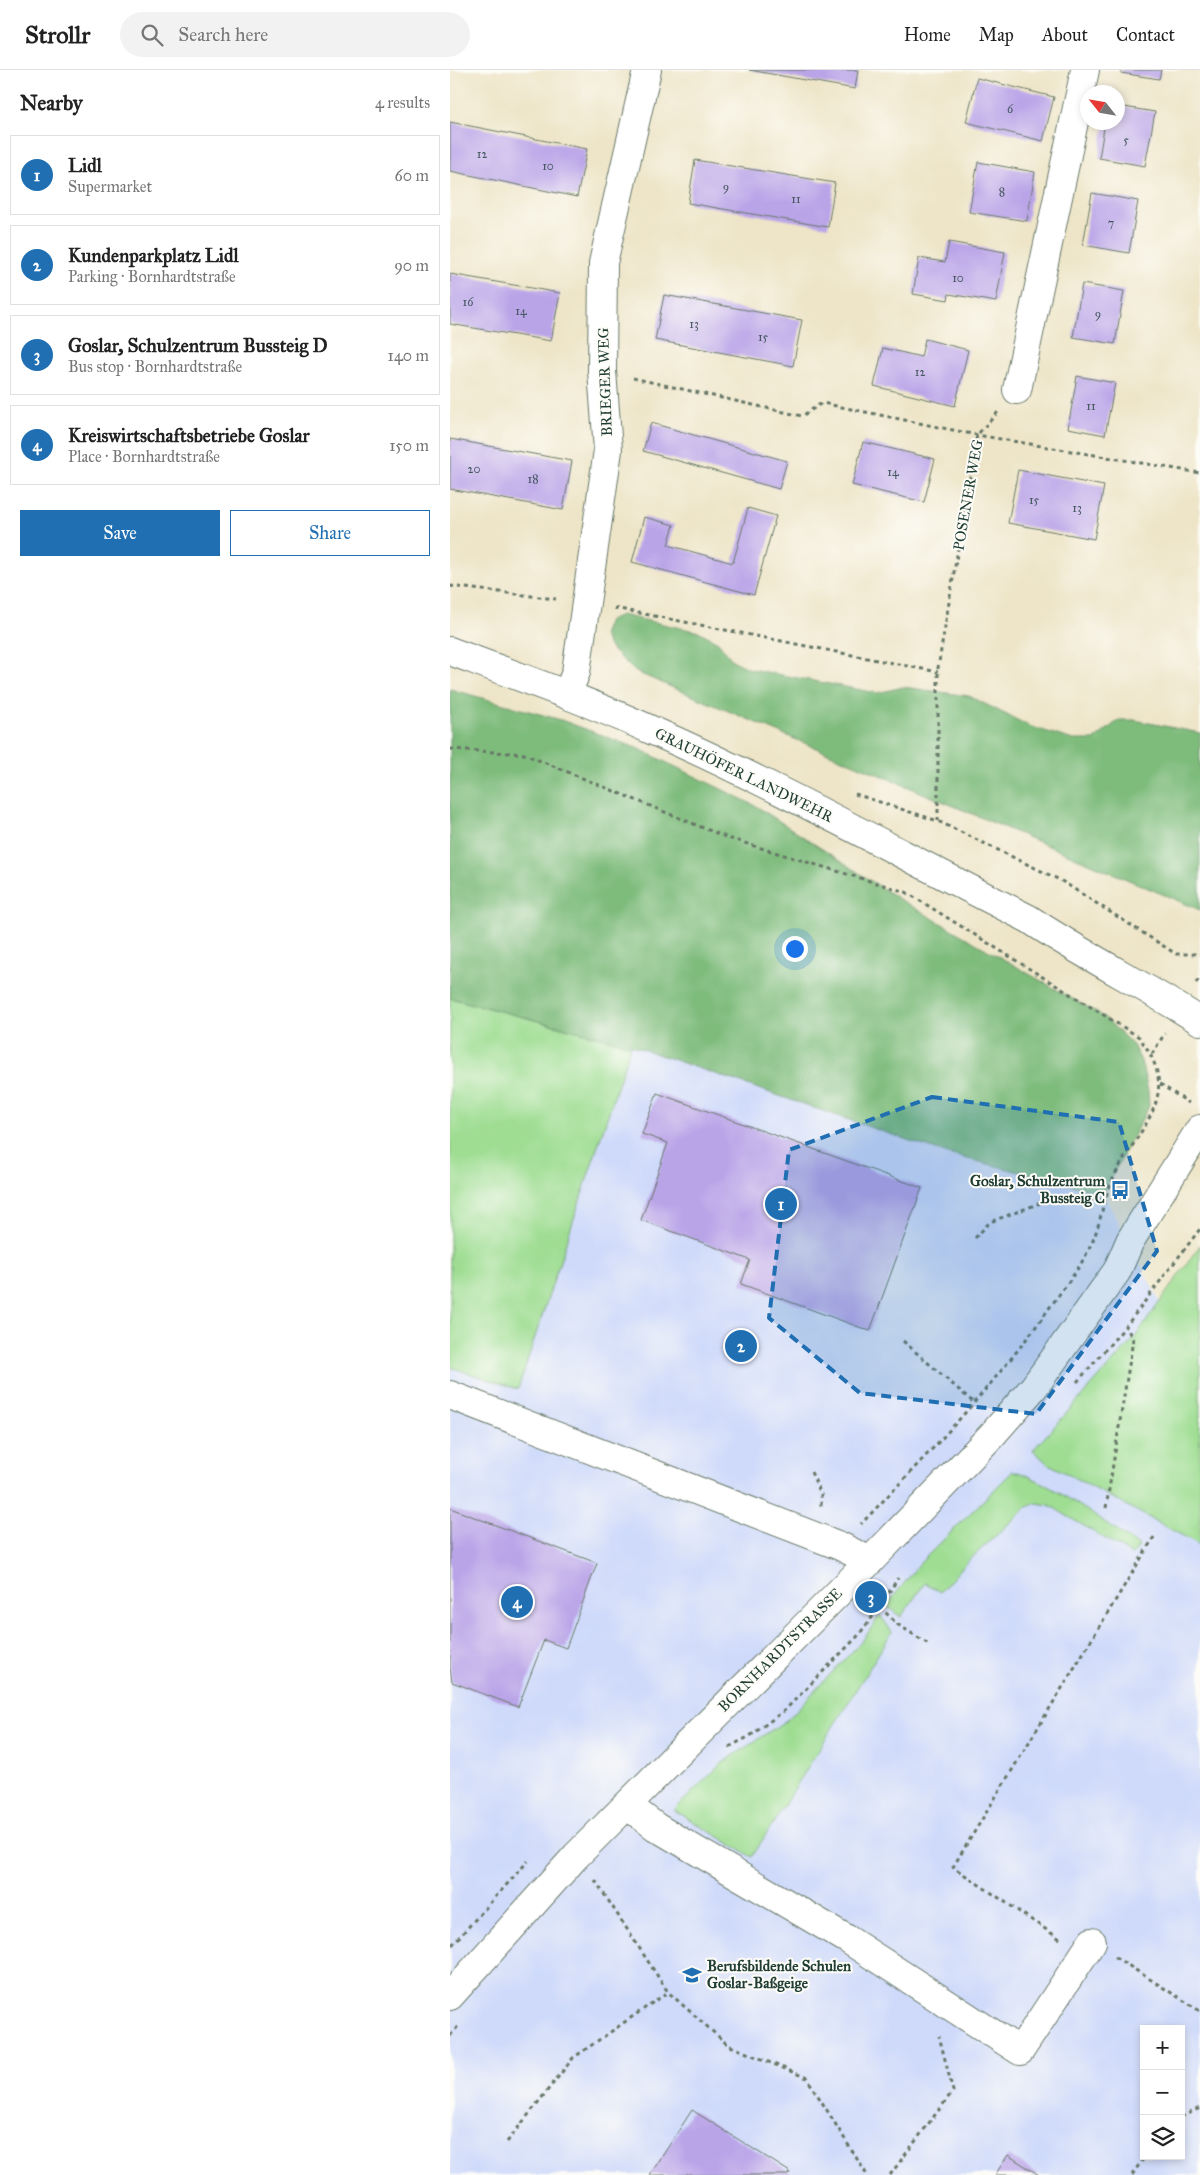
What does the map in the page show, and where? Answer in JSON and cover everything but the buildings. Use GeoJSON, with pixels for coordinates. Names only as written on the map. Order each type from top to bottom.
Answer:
{"type":"FeatureCollection","features":[{"type":"Feature","properties":{"kind":"street","name":"BRIEGER WEG"},"geometry":{"type":"LineString","coordinates":[[567,695],[576,672],[608,450],[602,371],[603,263],[647,70]]}},
{"type":"Feature","properties":{"kind":"street"},"geometry":{"type":"LineString","coordinates":[[1017,390],[1085,70]]}},
{"type":"Feature","properties":{"kind":"street","name":"GRAUHÖFER LANDWEHR"},"geometry":{"type":"LineString","coordinates":[[450,651],[567,695],[657,732],[755,778],[1029,919],[1058,939],[1161,996],[1200,1021]]}},
{"type":"Feature","properties":{"kind":"street","name":"GRAUHÖFER LANDWEHR"},"geometry":{"type":"LineString","coordinates":[[1029,919],[1063,930],[1200,1007]]}},
{"type":"Feature","properties":{"kind":"street","name":"BORNHARDTSTRASSE"},"geometry":{"type":"LineString","coordinates":[[1117,1271],[1130,1241],[1196,1117]]}},
{"type":"Feature","properties":{"kind":"street","name":"BORNHARDTSTRASSE"},"geometry":{"type":"LineString","coordinates":[[450,1996],[576,1856],[870,1561],[992,1435],[1034,1387],[1117,1271],[1141,1249],[1200,1156]]}},
{"type":"Feature","properties":{"kind":"street"},"geometry":{"type":"LineString","coordinates":[[450,1394],[840,1546],[870,1561]]}},
{"type":"Feature","properties":{"kind":"street"},"geometry":{"type":"LineString","coordinates":[[627,1805],[656,1827],[785,1901],[928,1991],[1020,2052],[1088,1948]]}},
{"type":"Feature","properties":{"kind":"path"},"geometry":{"type":"LineString","coordinates":[[602,371],[802,416],[822,403],[977,436],[1200,473]]}},
{"type":"Feature","properties":{"kind":"path","name":"POSENER WEG"},"geometry":{"type":"LineString","coordinates":[[938,821],[938,672],[977,436],[1017,390]]}},
{"type":"Feature","properties":{"kind":"path"},"geometry":{"type":"LineString","coordinates":[[450,586],[586,602],[938,672]]}},
{"type":"Feature","properties":{"kind":"path"},"geometry":{"type":"LineString","coordinates":[[450,749],[524,754],[728,838],[906,892],[1139,1037],[1152,1054]]}},
{"type":"Feature","properties":{"kind":"path"},"geometry":{"type":"LineString","coordinates":[[1160,1084],[1196,1117]]}},
{"type":"Feature","properties":{"kind":"path"},"geometry":{"type":"LineString","coordinates":[[975,1238],[990,1222],[1051,1199],[1078,1197],[1103,1200]]}},
{"type":"Feature","properties":{"kind":"path"},"geometry":{"type":"LineString","coordinates":[[1106,1508],[1133,1340],[1126,1326]]}},
{"type":"Feature","properties":{"kind":"path"},"geometry":{"type":"LineString","coordinates":[[903,1341],[973,1402]]}},
{"type":"Feature","properties":{"kind":"path"},"geometry":{"type":"LineString","coordinates":[[1154,1537],[953,1867],[987,1892],[1200,2011]]}},
{"type":"Feature","properties":{"kind":"path"},"geometry":{"type":"LineString","coordinates":[[880,1608],[897,1624],[930,1645]]}},
{"type":"Feature","properties":{"kind":"path"},"geometry":{"type":"LineString","coordinates":[[576,1856],[592,1874],[668,1992],[728,2045],[806,2078],[867,2175]]}},
{"type":"Feature","properties":{"kind":"path"},"geometry":{"type":"LineString","coordinates":[[890,2175],[953,2091],[928,1991]]}},
{"type":"Feature","properties":{"kind":"path"},"geometry":{"type":"LineString","coordinates":[[507,2142],[573,2058],[668,1992]]}},
{"type":"Feature","properties":{"kind":"path"},"geometry":{"type":"LineString","coordinates":[[1185,2115],[1200,2108]]}},
{"type":"Feature","properties":{"kind":"path"},"geometry":{"type":"LineString","coordinates":[[1132,2175],[1142,2160]]}},
{"type":"Feature","properties":{"kind":"highlighted area"},"geometry":{"type":"Polygon","coordinates":[[[932,1097],[1119,1122],[1157,1251],[1036,1414],[860,1393],[769,1318],[789,1150],[932,1097]]]}},
{"type":"Feature","properties":{"kind":"shaded area"},"geometry":{"type":"Polygon","coordinates":[[[631,1045],[948,1154],[1103,1193],[1160,1302],[1200,1245],[1200,2175],[450,2175],[450,1367],[518,1389],[631,1045]]]}},
{"type":"Feature","properties":{"kind":"green space"},"geometry":{"type":"Polygon","coordinates":[[[621,615],[700,632],[718,642],[732,660],[750,669],[877,693],[903,687],[969,696],[1029,726],[1073,740],[1094,740],[1119,720],[1134,720],[1200,733],[1200,910],[636,672],[610,648],[603,635],[609,620],[621,615]]]}},
{"type":"Feature","properties":{"kind":"green space"},"geometry":{"type":"Polygon","coordinates":[[[450,689],[561,720],[639,749],[756,806],[899,899],[1104,1017],[1133,1045],[1141,1061],[1148,1091],[1149,1106],[1103,1193],[948,1154],[631,1045],[450,998],[450,689]]]}},
{"type":"Feature","properties":{"kind":"green space"},"geometry":{"type":"Polygon","coordinates":[[[450,998],[631,1045],[518,1389],[450,1367],[450,998]]]}},
{"type":"Feature","properties":{"kind":"green space"},"geometry":{"type":"Polygon","coordinates":[[[1200,1245],[1200,1545],[1047,1463],[1033,1450],[1133,1340],[1200,1245]]]}},
{"type":"Feature","properties":{"kind":"green space"},"geometry":{"type":"Polygon","coordinates":[[[1013,1471],[1058,1492],[1139,1546],[1132,1555],[1049,1505],[1037,1503],[1027,1507],[966,1563],[940,1592],[925,1583],[901,1617],[886,1606],[921,1562],[1013,1471]]]}},
{"type":"Feature","properties":{"kind":"green space"},"geometry":{"type":"Polygon","coordinates":[[[880,1615],[892,1632],[752,1857],[674,1810],[721,1764],[788,1719],[863,1640],[880,1615]]]}},
{"type":"Feature","properties":{"kind":"place","name":"Goslar, Schulzentrum Bussteig C"},"geometry":{"type":"Point","coordinates":[1120,1190]}},
{"type":"Feature","properties":{"kind":"place","name":"Lidl"},"geometry":{"type":"Point","coordinates":[781,1204]}},
{"type":"Feature","properties":{"kind":"place","name":"Kundenparkplatz Lidl"},"geometry":{"type":"Point","coordinates":[741,1346]}},
{"type":"Feature","properties":{"kind":"place","name":"Goslar, Schulzentrum Bussteig D"},"geometry":{"type":"Point","coordinates":[871,1597]}},
{"type":"Feature","properties":{"kind":"place","name":"Kreiswirtschaftsbetriebe Goslar"},"geometry":{"type":"Point","coordinates":[517,1602]}},
{"type":"Feature","properties":{"kind":"place","name":"Berufsbildende Schulen Goslar-Baßgeige"},"geometry":{"type":"Point","coordinates":[692,1975]}}]}
